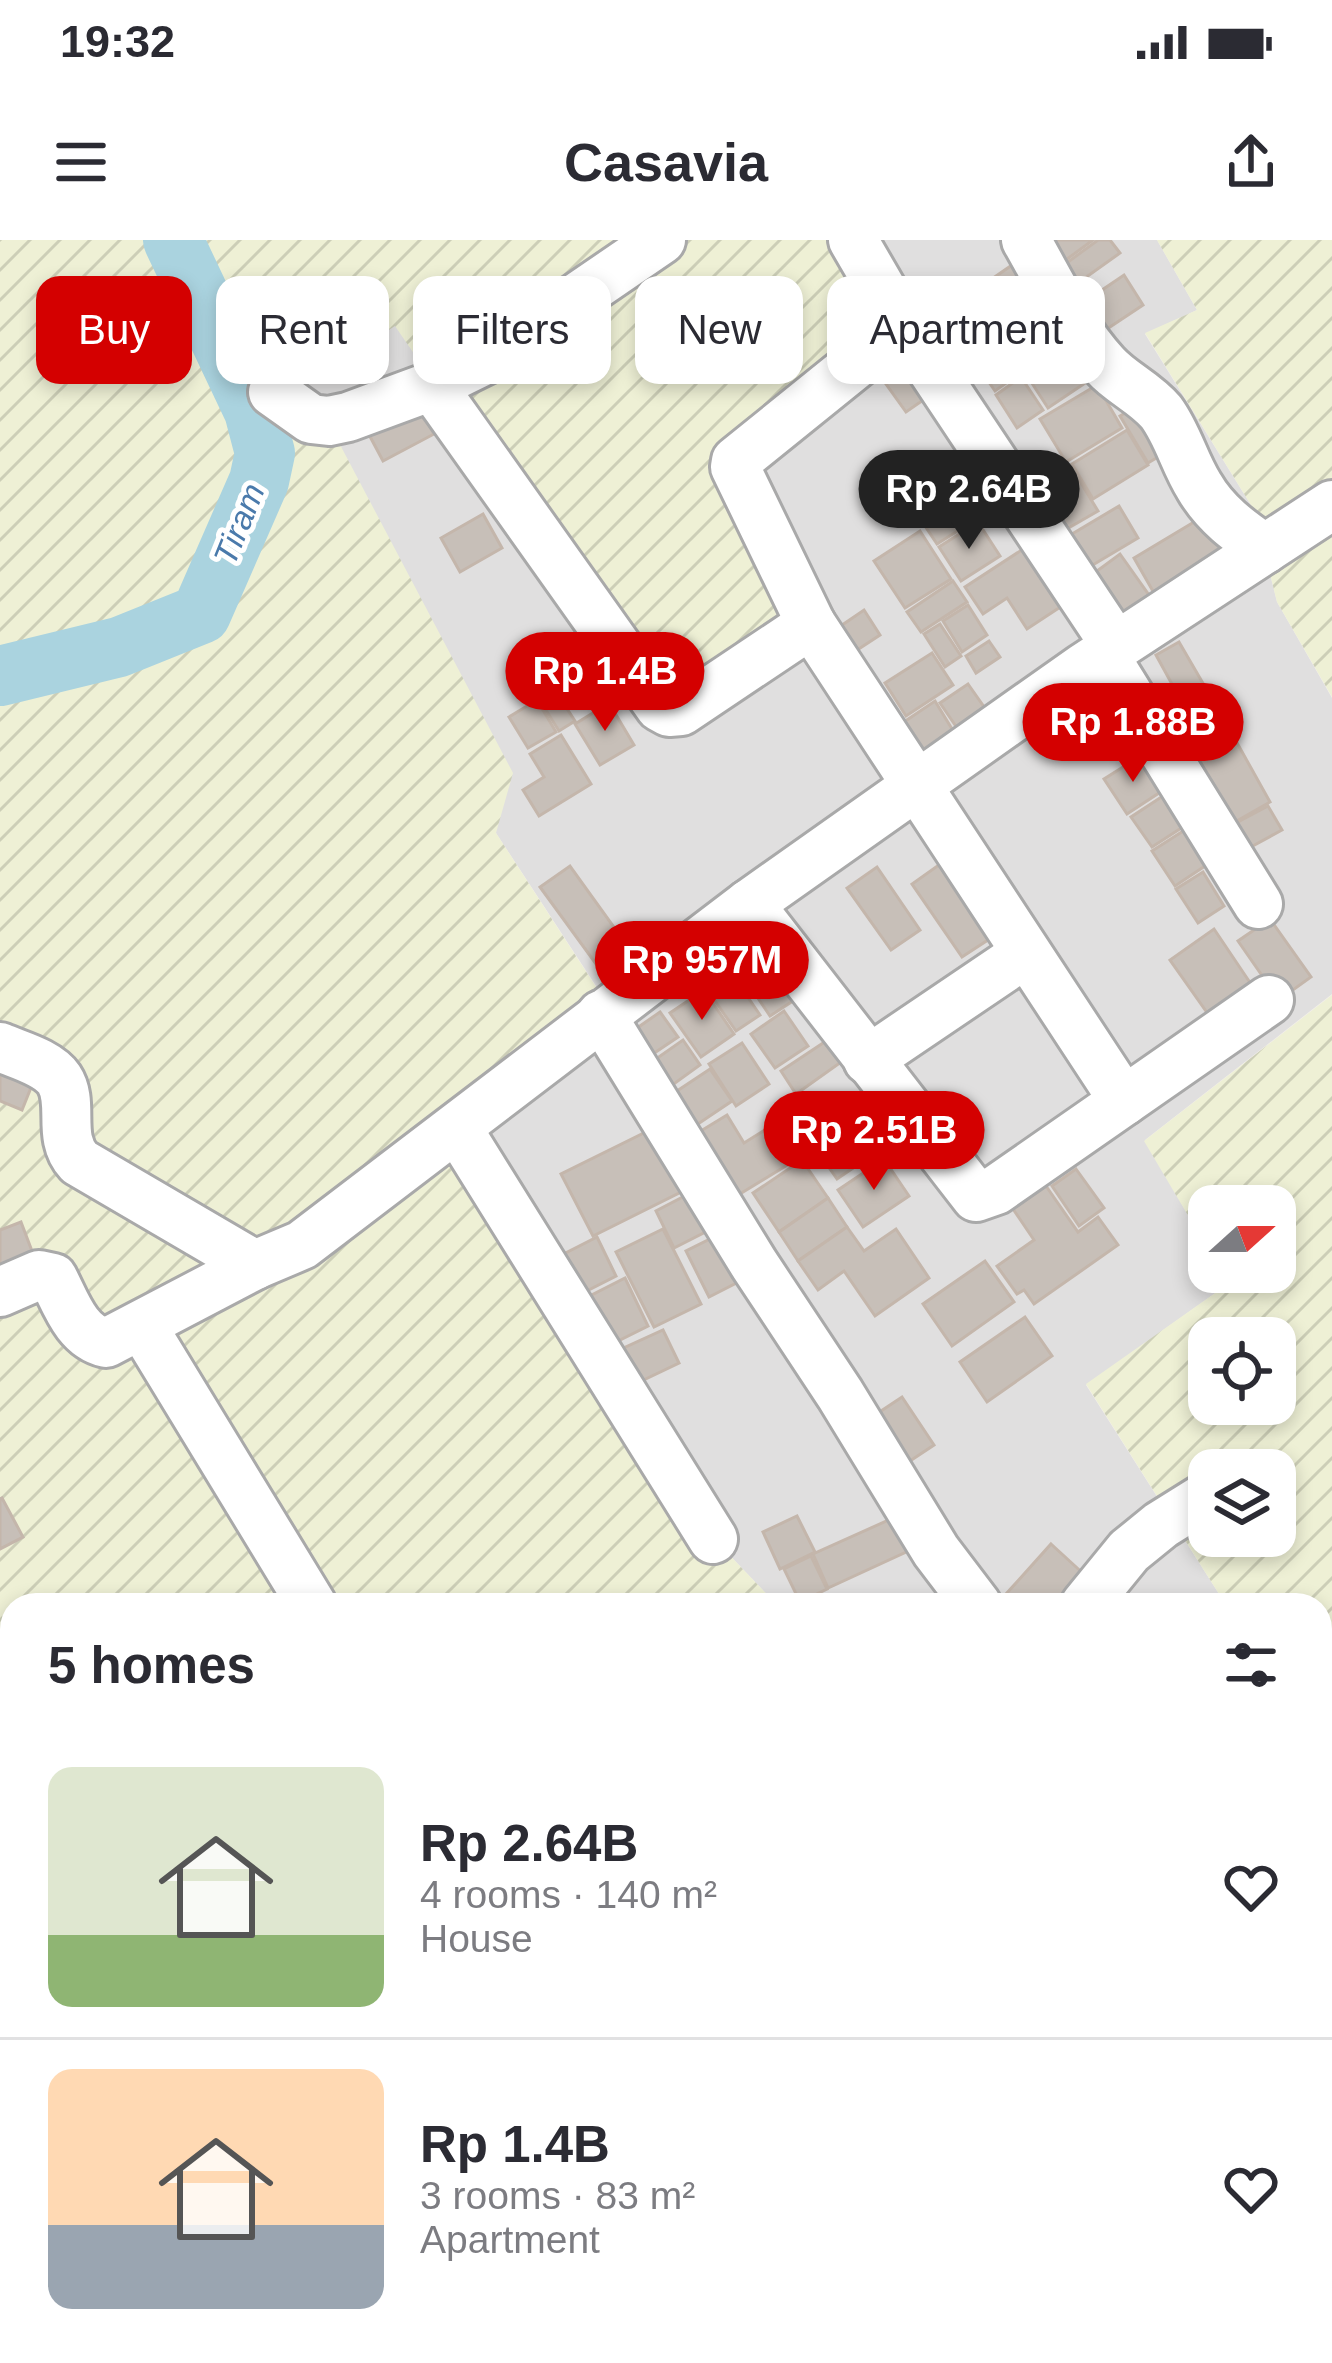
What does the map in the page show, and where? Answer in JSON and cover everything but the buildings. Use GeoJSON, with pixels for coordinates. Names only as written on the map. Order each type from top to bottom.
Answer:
{"type":"FeatureCollection","features":[{"type":"Feature","properties":{"kind":"street"},"geometry":{"type":"LineString","coordinates":[[273,392],[311,418],[329,421],[432,386],[487,359],[661,240]]}},
{"type":"Feature","properties":{"kind":"street"},"geometry":{"type":"LineString","coordinates":[[853,240],[874,276]]}},
{"type":"Feature","properties":{"kind":"street"},"geometry":{"type":"LineString","coordinates":[[1026,240],[1083,338],[1108,369],[1159,410],[1177,437],[1198,486],[1224,520],[1265,549]]}},
{"type":"Feature","properties":{"kind":"street"},"geometry":{"type":"LineString","coordinates":[[831,384],[736,461],[735,467],[811,624],[1124,1101]]}},
{"type":"Feature","properties":{"kind":"street"},"geometry":{"type":"LineString","coordinates":[[939,384],[1110,651],[1258,904]]}},
{"type":"Feature","properties":{"kind":"street"},"geometry":{"type":"LineString","coordinates":[[432,386],[660,707],[681,711],[811,624]]}},
{"type":"Feature","properties":{"kind":"street"},"geometry":{"type":"LineString","coordinates":[[0,1292],[27,1278],[46,1275],[77,1324],[94,1341],[106,1343],[255,1265],[302,1246],[749,904],[1110,651],[1332,505]]}},
{"type":"Feature","properties":{"kind":"street"},"geometry":{"type":"LineString","coordinates":[[749,904],[976,1197],[996,1190],[1269,1000]]}},
{"type":"Feature","properties":{"kind":"street"},"geometry":{"type":"LineString","coordinates":[[868,1060],[1026,952]]}},
{"type":"Feature","properties":{"kind":"street"},"geometry":{"type":"LineString","coordinates":[[601,1016],[936,1551],[968,1593]]}},
{"type":"Feature","properties":{"kind":"street"},"geometry":{"type":"LineString","coordinates":[[0,1047],[43,1066],[59,1080],[70,1152],[79,1162],[255,1265]]}},
{"type":"Feature","properties":{"kind":"street"},"geometry":{"type":"LineString","coordinates":[[457,1128],[713,1540]]}},
{"type":"Feature","properties":{"kind":"street"},"geometry":{"type":"LineString","coordinates":[[142,1326],[305,1593]]}},
{"type":"Feature","properties":{"kind":"street"},"geometry":{"type":"LineString","coordinates":[[1095,1593],[1129,1551],[1188,1508]]}},
{"type":"Feature","properties":{"kind":"shaded area"},"geometry":{"type":"Polygon","coordinates":[[[840,240],[1157,240],[1197,310],[1145,334],[1254,510],[1277,602],[1332,698],[1332,994],[1145,1140],[1188,1215],[1188,1293],[1215,1293],[1086,1385],[1188,1545],[1188,1557],[1195,1557],[1218,1593],[766,1593],[695,1519],[468,1140],[613,1012],[496,833],[308,384],[389,384],[389,329],[395,325],[413,351],[413,384],[436,384],[667,721],[734,485],[778,384],[803,384],[803,326],[840,240]]]}},
{"type":"Feature","properties":{"kind":"green space"},"geometry":{"type":"Polygon","coordinates":[[[0,240],[840,240],[860,276],[827,276],[827,384],[851,384],[734,485],[814,626],[667,722],[435,384],[611,384],[611,276],[413,276],[413,352],[395,326],[389,330],[389,276],[216,276],[216,384],[308,384],[513,773],[496,833],[613,1013],[469,1140],[695,1519],[766,1593],[0,1593],[0,240]]]}},
{"type":"Feature","properties":{"kind":"green space"},"geometry":{"type":"Polygon","coordinates":[[[1157,240],[1332,240],[1332,697],[1277,602],[1254,510],[1145,333],[1197,310],[1157,240]]]}},
{"type":"Feature","properties":{"kind":"green space"},"geometry":{"type":"Polygon","coordinates":[[[1332,995],[1332,1593],[1218,1593],[1196,1557],[1296,1557],[1296,1449],[1188,1449],[1188,1545],[1086,1384],[1215,1293],[1296,1293],[1296,1185],[1188,1185],[1188,1215],[1144,1141],[1332,995]]]}},
{"type":"Feature","properties":{"kind":"waterway","name":"Tiram"},"geometry":{"type":"LineString","coordinates":[[0,676],[119,647],[201,614],[259,481],[265,453],[254,411],[173,240]]}}]}
